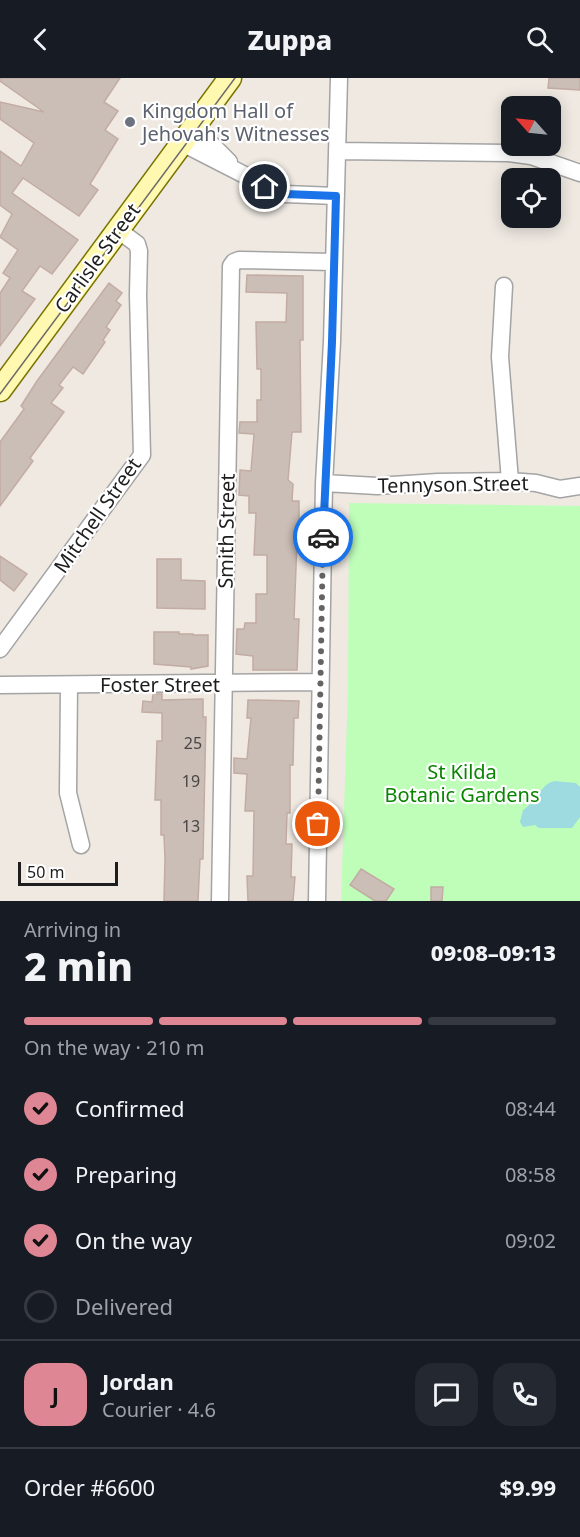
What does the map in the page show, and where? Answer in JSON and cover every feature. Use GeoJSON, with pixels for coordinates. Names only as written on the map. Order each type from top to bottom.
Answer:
{"type":"FeatureCollection","features":[{"type":"Feature","properties":{"kind":"main road","name":"Carlisle Street"},"geometry":{"type":"LineString","coordinates":[[188,135],[216,78]]}},
{"type":"Feature","properties":{"kind":"main road","name":"Carlisle Street"},"geometry":{"type":"LineString","coordinates":[[0,390],[230,78]]}},
{"type":"Feature","properties":{"kind":"street"},"geometry":{"type":"LineString","coordinates":[[317,901],[324,483],[332,342],[339,78]]}},
{"type":"Feature","properties":{"kind":"street"},"geometry":{"type":"LineString","coordinates":[[188,135],[236,170],[265,187],[285,194],[336,196]]}},
{"type":"Feature","properties":{"kind":"street"},"geometry":{"type":"LineString","coordinates":[[337,151],[508,153],[531,156],[580,173]]}},
{"type":"Feature","properties":{"kind":"street","name":"Mitchell Street"},"geometry":{"type":"LineString","coordinates":[[0,649],[142,455],[139,251],[136,244],[118,230]]}},
{"type":"Feature","properties":{"kind":"street","name":"Smith Street"},"geometry":{"type":"LineString","coordinates":[[220,901],[231,266],[239,260],[333,262]]}},
{"type":"Feature","properties":{"kind":"street"},"geometry":{"type":"LineString","coordinates":[[504,286],[500,357],[510,481]]}},
{"type":"Feature","properties":{"kind":"street","name":"Tennyson Street"},"geometry":{"type":"LineString","coordinates":[[324,483],[376,486],[403,483],[510,481],[536,483],[560,489],[580,486]]}},
{"type":"Feature","properties":{"kind":"street","name":"Foster Street"},"geometry":{"type":"LineString","coordinates":[[0,685],[320,682]]}},
{"type":"Feature","properties":{"kind":"street"},"geometry":{"type":"LineString","coordinates":[[69,685],[68,793],[81,845]]}},
{"type":"Feature","properties":{"kind":"green space","name":"St Kilda Botanic Gardens"},"geometry":{"type":"Polygon","coordinates":[[[349,503],[580,506],[580,901],[341,901],[348,689],[349,503]]]}},
{"type":"Feature","properties":{"kind":"water"},"geometry":{"type":"Polygon","coordinates":[[[554,781],[576,783],[580,787],[580,817],[572,828],[539,828],[535,825],[523,827],[520,822],[523,810],[545,786],[554,781]]]}},
{"type":"Feature","properties":{"kind":"building"},"geometry":{"type":"Polygon","coordinates":[[[0,78],[120,78],[104,102],[118,111],[105,130],[118,139],[90,184],[98,190],[79,216],[23,178],[12,193],[78,240],[52,274],[40,266],[22,291],[35,299],[0,346],[0,293],[10,278],[3,273],[18,250],[0,237],[12,214],[0,205],[0,151],[21,166],[34,143],[0,119],[0,102],[44,112],[0,81],[0,78]]]}},
{"type":"Feature","properties":{"kind":"building"},"geometry":{"type":"Polygon","coordinates":[[[549,78],[580,78],[580,90],[548,88],[549,78]]]}},
{"type":"Feature","properties":{"kind":"building"},"geometry":{"type":"Polygon","coordinates":[[[247,275],[303,276],[303,340],[300,340],[301,432],[292,432],[288,480],[293,484],[292,501],[299,501],[299,531],[309,531],[297,541],[294,619],[299,619],[297,670],[253,670],[253,656],[236,654],[237,629],[244,629],[245,623],[256,623],[256,594],[267,594],[267,555],[254,555],[256,513],[249,513],[249,496],[239,495],[240,470],[251,471],[254,434],[239,433],[240,422],[257,422],[257,400],[261,400],[261,369],[257,369],[256,322],[286,322],[287,293],[246,292],[247,275]]]}},
{"type":"Feature","properties":{"kind":"building"},"geometry":{"type":"Polygon","coordinates":[[[109,283],[122,293],[116,301],[121,305],[106,327],[110,330],[103,340],[105,342],[83,374],[73,367],[59,385],[63,388],[51,403],[64,412],[30,458],[33,461],[0,506],[0,442],[24,409],[21,406],[37,381],[109,283]]]}},
{"type":"Feature","properties":{"kind":"building"},"geometry":{"type":"Polygon","coordinates":[[[0,556],[27,574],[14,591],[0,580],[0,556]]]}},
{"type":"Feature","properties":{"kind":"building"},"geometry":{"type":"Polygon","coordinates":[[[157,559],[181,559],[181,580],[205,581],[205,609],[157,608],[157,559]]]}},
{"type":"Feature","properties":{"kind":"building"},"geometry":{"type":"Polygon","coordinates":[[[154,632],[208,635],[208,666],[191,669],[191,667],[154,664],[154,632]]]}},
{"type":"Feature","properties":{"kind":"building"},"geometry":{"type":"Polygon","coordinates":[[[153,694],[162,694],[162,700],[203,699],[203,717],[206,717],[203,859],[200,859],[198,901],[164,901],[165,859],[164,835],[161,835],[161,800],[155,800],[157,741],[162,741],[162,713],[142,712],[143,701],[152,702],[153,694]]]}},
{"type":"Feature","properties":{"kind":"building"},"geometry":{"type":"Polygon","coordinates":[[[248,700],[299,701],[298,718],[294,718],[293,765],[290,765],[290,813],[287,813],[286,844],[292,844],[291,877],[295,877],[293,901],[248,901],[247,876],[253,876],[254,811],[245,811],[247,774],[234,773],[234,758],[247,759],[251,718],[247,718],[248,700]]]}},
{"type":"Feature","properties":{"kind":"building"},"geometry":{"type":"Polygon","coordinates":[[[361,869],[394,889],[386,901],[375,901],[350,885],[361,869]]]}},
{"type":"Feature","properties":{"kind":"building"},"geometry":{"type":"Polygon","coordinates":[[[431,887],[443,887],[442,901],[431,901],[431,887]]]}},
{"type":"Feature","properties":{"kind":"tram line"},"geometry":{"type":"LineString","coordinates":[[0,394],[235,78]]}},
{"type":"Feature","properties":{"kind":"way so far"},"geometry":{"type":"LineString","coordinates":[[318,824],[323,537]]}},
{"type":"Feature","properties":{"kind":"place","name":"Kingdom Hall of Jehovah's Witnesses"},"geometry":{"type":"Point","coordinates":[130,122]}},
{"type":"Feature","properties":{"kind":"route"},"geometry":{"type":"LineString","coordinates":[[265,187],[285,194],[336,196],[323,537]]}}]}
